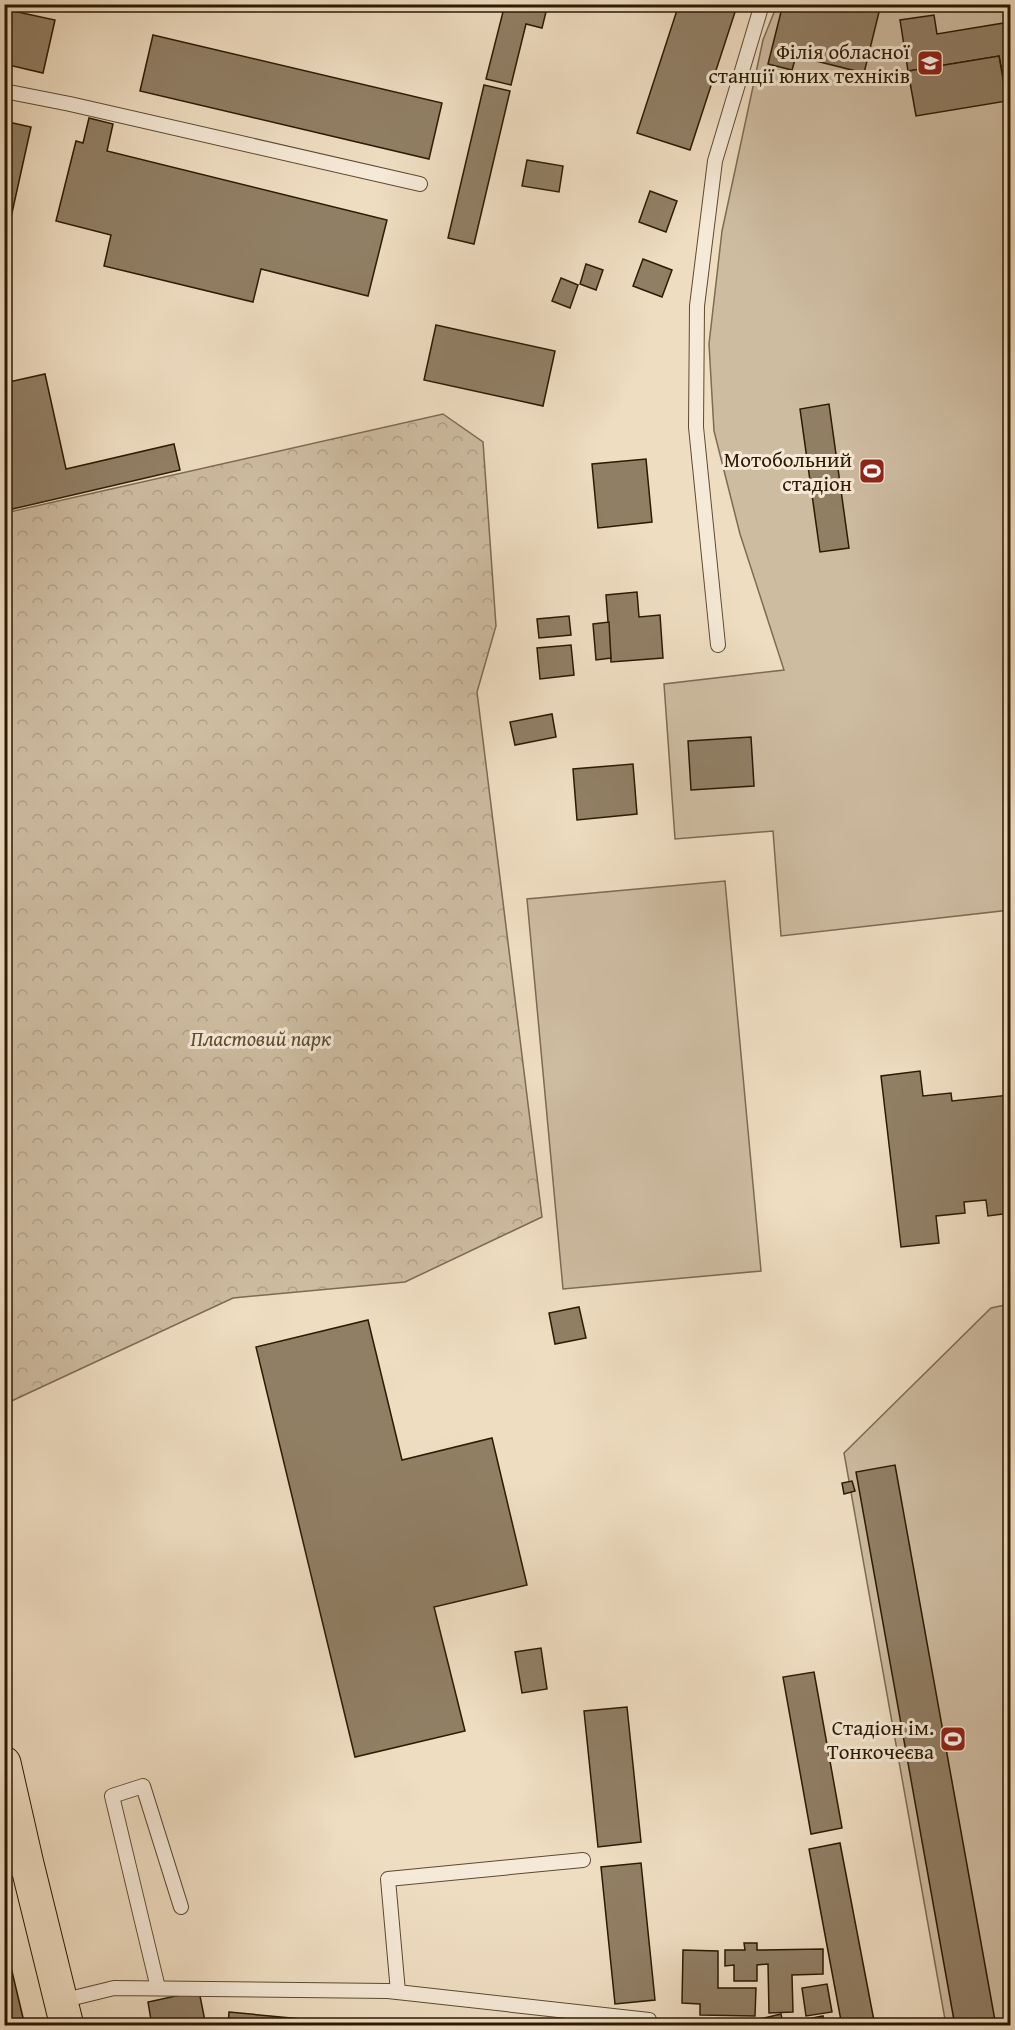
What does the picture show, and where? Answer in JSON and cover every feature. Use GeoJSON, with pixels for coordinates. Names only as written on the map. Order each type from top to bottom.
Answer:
{"type":"FeatureCollection","features":[{"type":"Feature","properties":{"kind":"main road"},"geometry":{"type":"LineString","coordinates":[[4,1763],[16,1867],[64,2013]]}},
{"type":"Feature","properties":{"kind":"lane"},"geometry":{"type":"LineString","coordinates":[[718,645],[696,427],[697,306],[716,162],[762,4]]}},
{"type":"Feature","properties":{"kind":"lane"},"geometry":{"type":"LineString","coordinates":[[4,91],[420,184]]}},
{"type":"Feature","properties":{"kind":"lane"},"geometry":{"type":"LineString","coordinates":[[158,1988],[112,1796],[143,1786],[181,1907]]}},
{"type":"Feature","properties":{"kind":"lane"},"geometry":{"type":"LineString","coordinates":[[398,1992],[388,1879],[583,1860]]}},
{"type":"Feature","properties":{"kind":"lane"},"geometry":{"type":"LineString","coordinates":[[64,2013],[114,1988],[398,1992],[649,2020],[650,2025]]}},
{"type":"Feature","properties":{"kind":"green space","name":"Мотобольний стадіон"},"geometry":{"type":"Polygon","coordinates":[[[777,5],[1010,5],[1010,910],[781,936],[773,831],[675,839],[664,684],[784,670],[740,534],[714,431],[709,344],[722,231],[763,40],[777,5]]]}},
{"type":"Feature","properties":{"kind":"green space","name":"Пластовий парк"},"geometry":{"type":"Polygon","coordinates":[[[443,414],[483,442],[496,626],[477,692],[542,1217],[405,1282],[233,1298],[5,1404],[5,513],[443,414]]]}},
{"type":"Feature","properties":{"kind":"green space"},"geometry":{"type":"Polygon","coordinates":[[[725,881],[761,1271],[563,1289],[527,899],[725,881]]]}},
{"type":"Feature","properties":{"kind":"green space","name":"Стадіон ім. Тонкочеєва"},"geometry":{"type":"Polygon","coordinates":[[[1010,1304],[1010,2025],[946,2025],[844,1453],[991,1308],[1010,1304]]]}},
{"type":"Feature","properties":{"kind":"building"},"geometry":{"type":"Polygon","coordinates":[[[505,4],[548,4],[542,28],[526,24],[511,85],[486,79],[505,4]]]}},
{"type":"Feature","properties":{"kind":"building"},"geometry":{"type":"Polygon","coordinates":[[[679,4],[720,4],[736,9],[690,150],[637,133],[679,4]]]}},
{"type":"Feature","properties":{"kind":"building"},"geometry":{"type":"Polygon","coordinates":[[[783,4],[881,4],[864,73],[796,56],[792,70],[768,64],[783,4]]]}},
{"type":"Feature","properties":{"kind":"building"},"geometry":{"type":"Polygon","coordinates":[[[4,9],[55,20],[43,73],[4,64],[4,9]]]}},
{"type":"Feature","properties":{"kind":"building","name":"Філія обласної станції юних техніків"},"geometry":{"type":"Polygon","coordinates":[[[934,15],[937,34],[1010,22],[1010,100],[1007,101],[999,56],[908,71],[900,20],[934,15]]]}},
{"type":"Feature","properties":{"kind":"building"},"geometry":{"type":"Polygon","coordinates":[[[153,35],[442,103],[429,159],[140,91],[153,35]]]}},
{"type":"Feature","properties":{"kind":"building"},"geometry":{"type":"Polygon","coordinates":[[[999,56],[1007,101],[916,116],[908,71],[999,56]]]}},
{"type":"Feature","properties":{"kind":"building"},"geometry":{"type":"Polygon","coordinates":[[[484,85],[510,91],[474,244],[448,238],[484,85]]]}},
{"type":"Feature","properties":{"kind":"building"},"geometry":{"type":"Polygon","coordinates":[[[89,118],[113,124],[107,151],[387,220],[368,296],[261,269],[253,302],[104,266],[111,235],[56,221],[76,141],[83,143],[89,118]]]}},
{"type":"Feature","properties":{"kind":"building"},"geometry":{"type":"Polygon","coordinates":[[[4,121],[31,127],[4,249],[4,121]]]}},
{"type":"Feature","properties":{"kind":"building"},"geometry":{"type":"Polygon","coordinates":[[[527,160],[563,166],[559,192],[522,186],[527,160]]]}},
{"type":"Feature","properties":{"kind":"building"},"geometry":{"type":"Polygon","coordinates":[[[650,191],[677,201],[666,232],[639,222],[650,191]]]}},
{"type":"Feature","properties":{"kind":"building"},"geometry":{"type":"Polygon","coordinates":[[[643,259],[672,270],[662,297],[633,286],[643,259]]]}},
{"type":"Feature","properties":{"kind":"building"},"geometry":{"type":"Polygon","coordinates":[[[586,264],[603,270],[596,290],[580,284],[586,264]]]}},
{"type":"Feature","properties":{"kind":"building"},"geometry":{"type":"Polygon","coordinates":[[[561,278],[578,285],[570,308],[552,301],[561,278]]]}},
{"type":"Feature","properties":{"kind":"building"},"geometry":{"type":"Polygon","coordinates":[[[436,325],[555,351],[543,406],[424,380],[436,325]]]}},
{"type":"Feature","properties":{"kind":"building"},"geometry":{"type":"Polygon","coordinates":[[[45,374],[66,469],[174,444],[180,470],[4,511],[4,383],[45,374]]]}},
{"type":"Feature","properties":{"kind":"building"},"geometry":{"type":"Polygon","coordinates":[[[829,404],[849,548],[820,552],[800,409],[829,404]]]}},
{"type":"Feature","properties":{"kind":"building"},"geometry":{"type":"Polygon","coordinates":[[[646,459],[652,522],[598,528],[592,464],[646,459]]]}},
{"type":"Feature","properties":{"kind":"building"},"geometry":{"type":"Polygon","coordinates":[[[637,592],[639,617],[660,615],[663,658],[611,662],[606,595],[637,592]]]}},
{"type":"Feature","properties":{"kind":"building"},"geometry":{"type":"Polygon","coordinates":[[[569,616],[571,635],[539,638],[537,619],[569,616]]]}},
{"type":"Feature","properties":{"kind":"building"},"geometry":{"type":"Polygon","coordinates":[[[609,622],[611,658],[596,660],[593,624],[609,622]]]}},
{"type":"Feature","properties":{"kind":"building"},"geometry":{"type":"Polygon","coordinates":[[[571,645],[574,675],[540,679],[537,648],[571,645]]]}},
{"type":"Feature","properties":{"kind":"building"},"geometry":{"type":"Polygon","coordinates":[[[552,714],[556,737],[515,745],[510,722],[552,714]]]}},
{"type":"Feature","properties":{"kind":"building"},"geometry":{"type":"Polygon","coordinates":[[[751,737],[754,786],[691,790],[688,741],[751,737]]]}},
{"type":"Feature","properties":{"kind":"building"},"geometry":{"type":"Polygon","coordinates":[[[633,764],[637,814],[577,820],[573,769],[633,764]]]}},
{"type":"Feature","properties":{"kind":"building"},"geometry":{"type":"Polygon","coordinates":[[[920,1071],[923,1096],[951,1093],[952,1101],[1010,1095],[1010,1213],[988,1216],[986,1200],[964,1202],[965,1213],[936,1216],[939,1243],[901,1247],[881,1076],[920,1071]]]}},
{"type":"Feature","properties":{"kind":"building"},"geometry":{"type":"Polygon","coordinates":[[[579,1307],[586,1338],[555,1344],[549,1313],[579,1307]]]}},
{"type":"Feature","properties":{"kind":"building"},"geometry":{"type":"Polygon","coordinates":[[[368,1320],[402,1460],[492,1438],[527,1585],[434,1607],[465,1731],[355,1757],[256,1347],[368,1320]]]}},
{"type":"Feature","properties":{"kind":"building"},"geometry":{"type":"Polygon","coordinates":[[[895,1465],[996,2026],[955,2026],[856,1472],[895,1465]]]}},
{"type":"Feature","properties":{"kind":"building"},"geometry":{"type":"Polygon","coordinates":[[[852,1481],[855,1491],[844,1494],[842,1483],[852,1481]]]}},
{"type":"Feature","properties":{"kind":"building"},"geometry":{"type":"Polygon","coordinates":[[[541,1648],[547,1689],[522,1693],[515,1652],[541,1648]]]}},
{"type":"Feature","properties":{"kind":"building"},"geometry":{"type":"Polygon","coordinates":[[[814,1672],[842,1828],[811,1834],[783,1677],[814,1672]]]}},
{"type":"Feature","properties":{"kind":"building"},"geometry":{"type":"Polygon","coordinates":[[[627,1707],[641,1842],[598,1847],[584,1711],[627,1707]]]}},
{"type":"Feature","properties":{"kind":"building"},"geometry":{"type":"Polygon","coordinates":[[[840,1843],[875,2026],[842,2026],[809,1849],[840,1843]]]}},
{"type":"Feature","properties":{"kind":"building"},"geometry":{"type":"Polygon","coordinates":[[[641,1863],[655,2000],[615,2004],[601,1867],[641,1863]]]}},
{"type":"Feature","properties":{"kind":"building"},"geometry":{"type":"Polygon","coordinates":[[[4,1938],[25,2026],[4,2026],[4,1938]]]}},
{"type":"Feature","properties":{"kind":"building"},"geometry":{"type":"Polygon","coordinates":[[[744,1943],[757,1943],[757,1950],[823,1949],[823,1974],[792,1975],[793,2012],[769,2013],[768,1964],[757,1965],[757,1981],[734,1981],[734,1965],[725,1966],[725,1950],[745,1950],[744,1943]]]}},
{"type":"Feature","properties":{"kind":"building"},"geometry":{"type":"Polygon","coordinates":[[[683,1950],[718,1951],[718,1988],[756,1988],[755,2016],[700,2015],[700,2004],[682,2003],[683,1950]]]}},
{"type":"Feature","properties":{"kind":"building"},"geometry":{"type":"Polygon","coordinates":[[[827,1984],[832,2012],[806,2016],[802,1988],[827,1984]]]}},
{"type":"Feature","properties":{"kind":"building"},"geometry":{"type":"Polygon","coordinates":[[[199,1991],[206,2026],[152,2026],[148,2002],[199,1991]]]}},
{"type":"Feature","properties":{"kind":"building"},"geometry":{"type":"Polygon","coordinates":[[[229,2012],[376,2026],[228,2026],[229,2012]]]}},
{"type":"Feature","properties":{"kind":"building"},"geometry":{"type":"Polygon","coordinates":[[[781,2014],[783,2024],[823,2016],[825,2026],[730,2026],[781,2014]]]}},
{"type":"Feature","properties":{"kind":"place","name":"Філія обласної станції юних техніків"},"geometry":{"type":"Point","coordinates":[930,63]}},
{"type":"Feature","properties":{"kind":"place","name":"Мотобольний стадіон"},"geometry":{"type":"Point","coordinates":[872,471]}},
{"type":"Feature","properties":{"kind":"place","name":"Стадіон ім. Тонкочеєва"},"geometry":{"type":"Point","coordinates":[953,1739]}}]}
